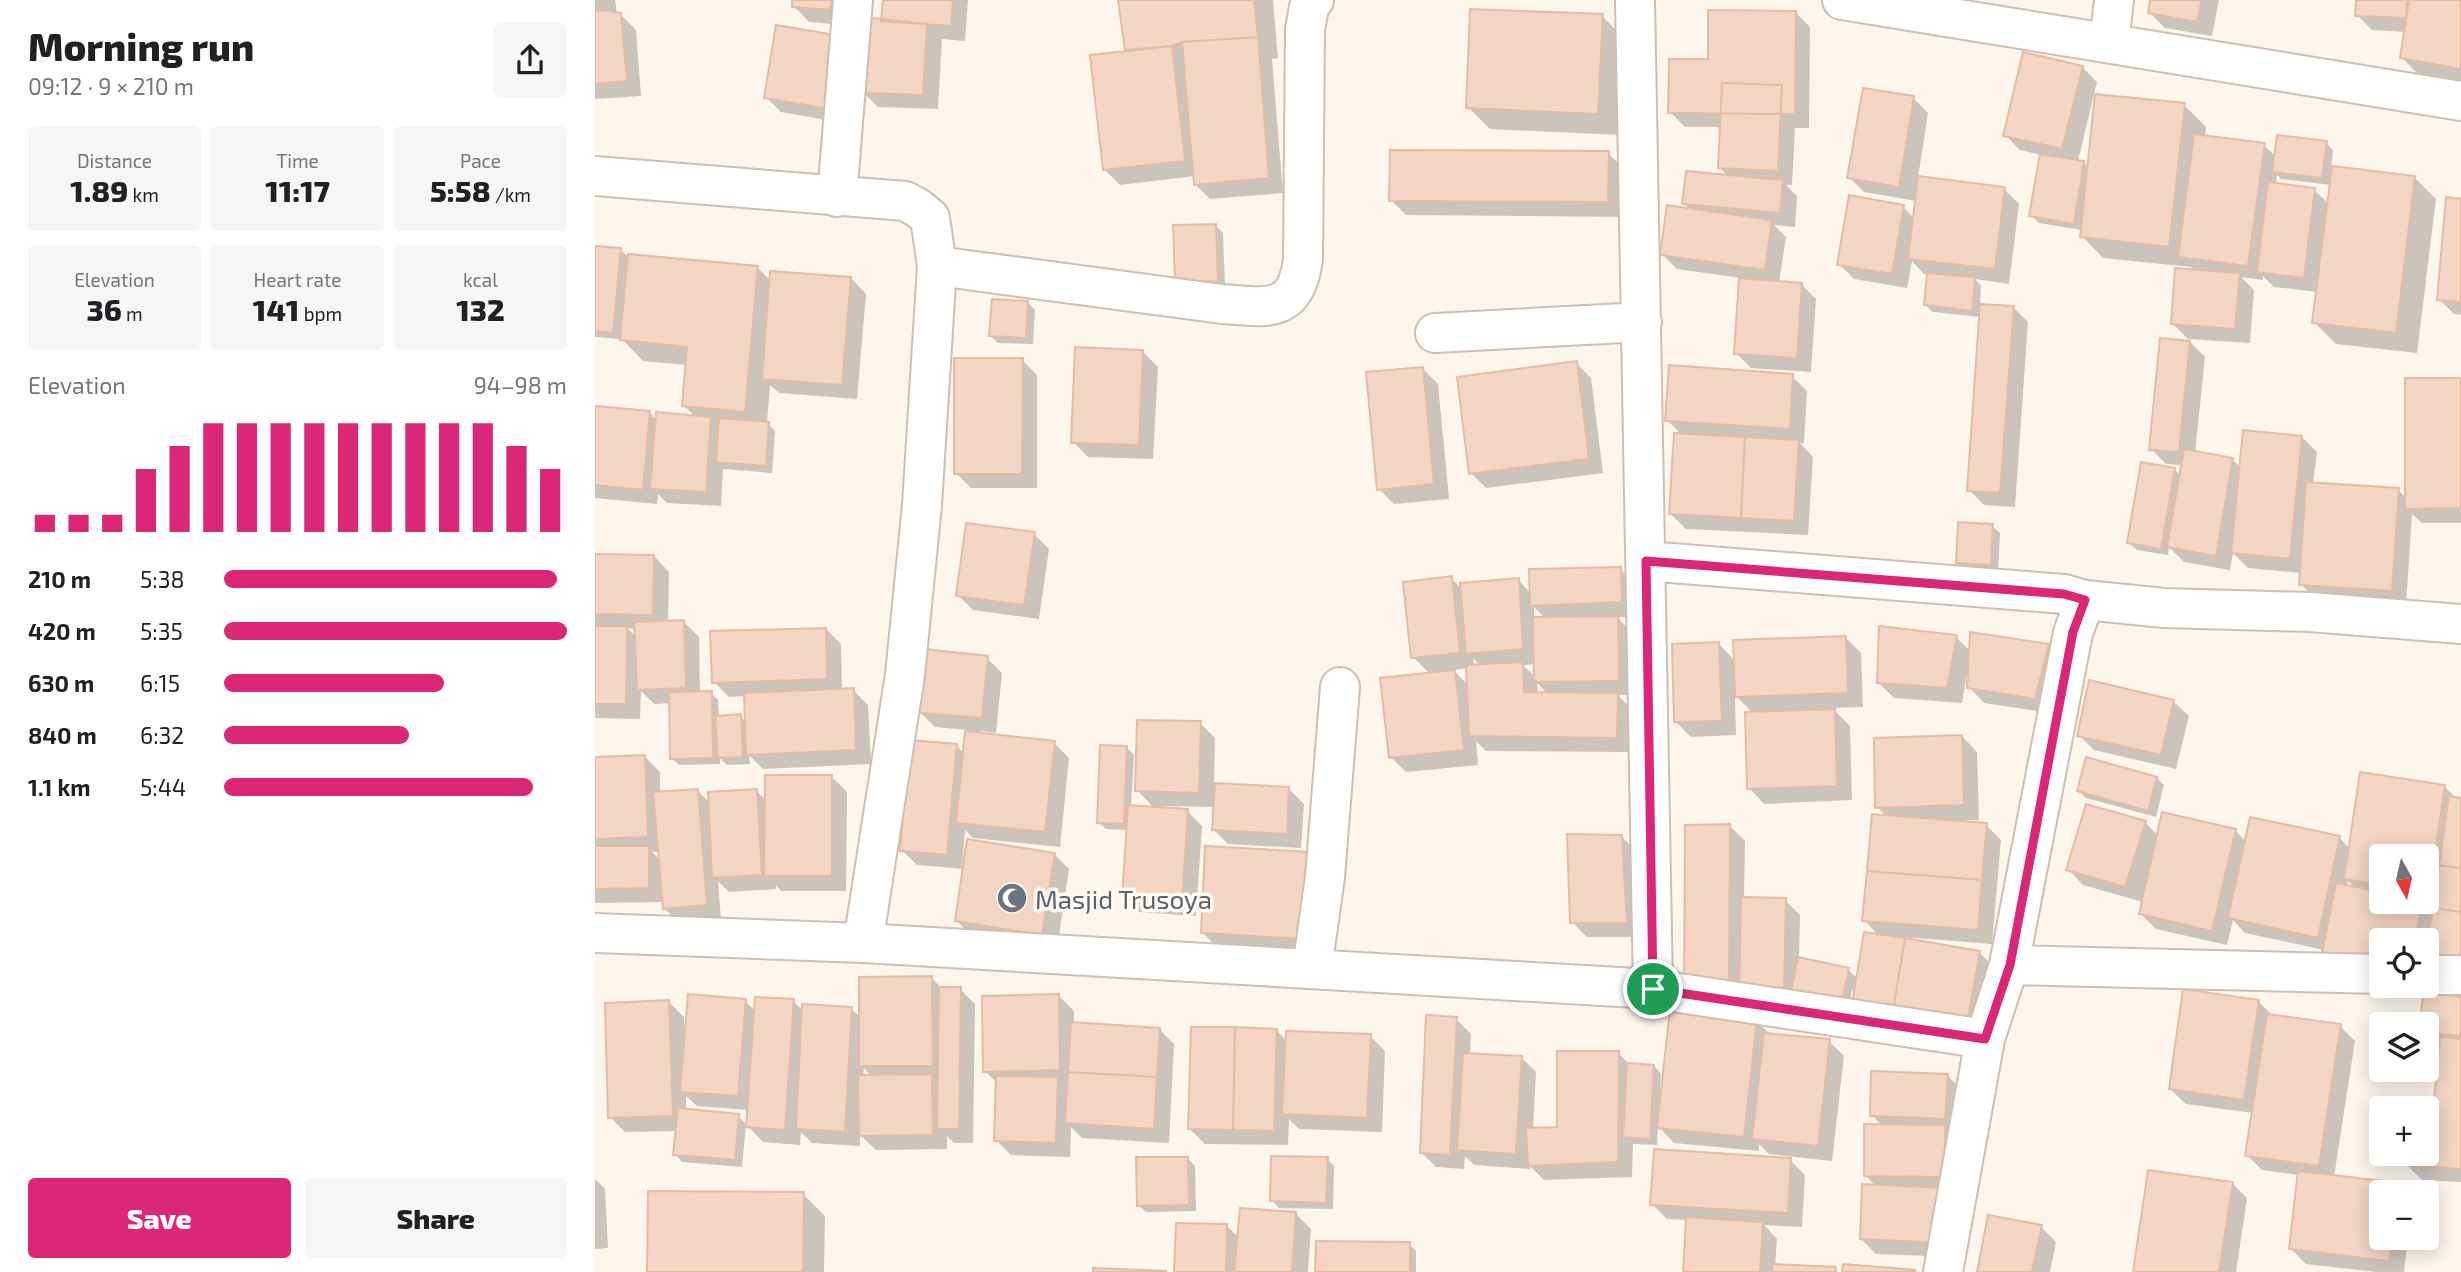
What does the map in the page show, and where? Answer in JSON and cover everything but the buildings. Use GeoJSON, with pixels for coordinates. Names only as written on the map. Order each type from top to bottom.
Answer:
{"type":"FeatureCollection","features":[{"type":"Feature","properties":{"kind":"street"},"geometry":{"type":"LineString","coordinates":[[837,197],[853,0]]}},
{"type":"Feature","properties":{"kind":"street"},"geometry":{"type":"LineString","coordinates":[[937,266],[1221,304],[1269,307],[1284,303],[1293,294],[1301,279],[1303,259],[1305,30],[1314,0]]}},
{"type":"Feature","properties":{"kind":"street"},"geometry":{"type":"LineString","coordinates":[[1636,0],[1653,989]]}},
{"type":"Feature","properties":{"kind":"street"},"geometry":{"type":"LineString","coordinates":[[1842,0],[2461,101]]}},
{"type":"Feature","properties":{"kind":"street"},"geometry":{"type":"LineString","coordinates":[[2109,43],[2114,0]]}},
{"type":"Feature","properties":{"kind":"street"},"geometry":{"type":"LineString","coordinates":[[595,176],[905,201],[930,218],[937,266],[922,505],[905,675],[863,943]]}},
{"type":"Feature","properties":{"kind":"street"},"geometry":{"type":"LineString","coordinates":[[1435,333],[1641,322]]}},
{"type":"Feature","properties":{"kind":"street"},"geometry":{"type":"LineString","coordinates":[[1646,561],[2064,594],[2085,600],[2164,608],[2310,612],[2461,624]]}},
{"type":"Feature","properties":{"kind":"street"},"geometry":{"type":"LineString","coordinates":[[1943,1272],[1985,1039],[2010,965],[2073,632],[2085,600]]}},
{"type":"Feature","properties":{"kind":"street"},"geometry":{"type":"LineString","coordinates":[[1313,969],[1325,877],[1340,687]]}},
{"type":"Feature","properties":{"kind":"street"},"geometry":{"type":"LineString","coordinates":[[595,933],[863,943],[1653,989],[1985,1039]]}},
{"type":"Feature","properties":{"kind":"street"},"geometry":{"type":"LineString","coordinates":[[2010,965],[2369,974]]}},
{"type":"Feature","properties":{"kind":"street"},"geometry":{"type":"LineString","coordinates":[[2439,975],[2461,975]]}},
{"type":"Feature","properties":{"kind":"place","name":"Masjid Trusoya"},"geometry":{"type":"Point","coordinates":[1012,898]}},
{"type":"Feature","properties":{"kind":"route"},"geometry":{"type":"LineString","coordinates":[[1646,561],[2064,594],[2085,600],[2073,632],[2010,965],[1985,1039],[1653,989],[1646,561]]}}]}
